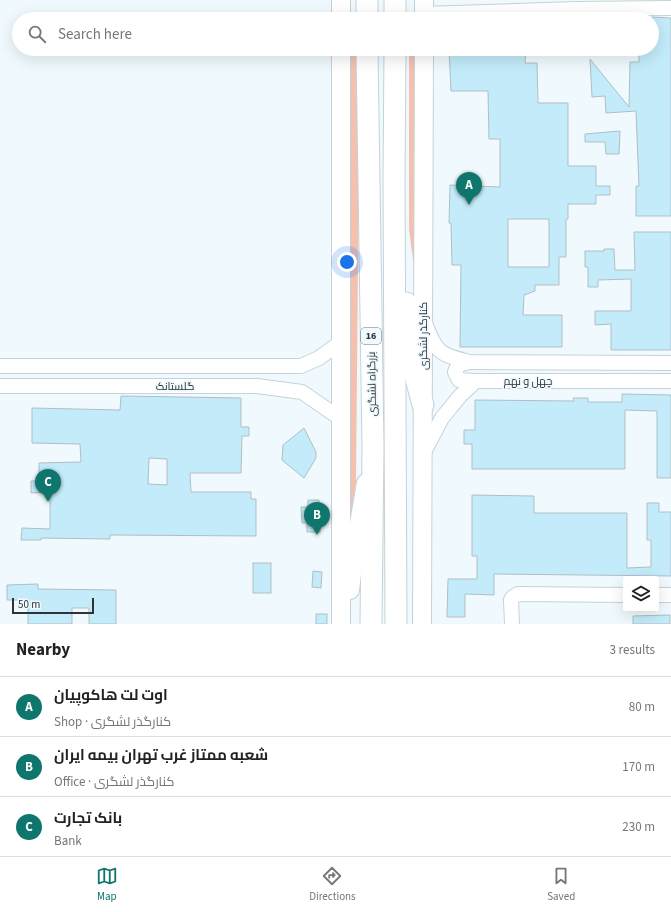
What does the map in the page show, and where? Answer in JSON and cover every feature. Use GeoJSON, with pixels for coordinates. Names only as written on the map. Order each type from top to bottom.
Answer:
{"type":"FeatureCollection","features":[{"type":"Feature","properties":{"kind":"highway"},"geometry":{"type":"LineString","coordinates":[[367,0],[367,12]]}},
{"type":"Feature","properties":{"kind":"highway"},"geometry":{"type":"LineString","coordinates":[[395,0],[395,12]]}},
{"type":"Feature","properties":{"kind":"highway","name":"بزرگراه لشگری"},"geometry":{"type":"LineString","coordinates":[[367,56],[373,447],[371,624]]}},
{"type":"Feature","properties":{"kind":"highway","name":"بزرگراه لشگری"},"geometry":{"type":"LineString","coordinates":[[395,56],[394,202],[396,624]]}},
{"type":"Feature","properties":{"kind":"highway"},"geometry":{"type":"LineString","coordinates":[[394,202],[413,367],[423,405]]}},
{"type":"Feature","properties":{"kind":"main road"},"geometry":{"type":"LineString","coordinates":[[341,0],[341,12]]}},
{"type":"Feature","properties":{"kind":"main road"},"geometry":{"type":"LineString","coordinates":[[340,624],[341,56]]}},
{"type":"Feature","properties":{"kind":"main road","name":"کنارگذر لشگری"},"geometry":{"type":"LineString","coordinates":[[422,624],[424,56]]}},
{"type":"Feature","properties":{"kind":"main road"},"geometry":{"type":"LineString","coordinates":[[347,624],[356,541],[373,447]]}},
{"type":"Feature","properties":{"kind":"street"},"geometry":{"type":"LineString","coordinates":[[424,11],[671,8]]}},
{"type":"Feature","properties":{"kind":"street","name":"چهل و نهم"},"geometry":{"type":"LineString","coordinates":[[423,320],[438,351],[451,357],[470,362]]}},
{"type":"Feature","properties":{"kind":"street","name":"گلستانک"},"geometry":{"type":"LineString","coordinates":[[0,366],[301,366],[319,358],[341,342]]}},
{"type":"Feature","properties":{"kind":"street","name":"چهل و نهم"},"geometry":{"type":"LineString","coordinates":[[671,363],[470,362],[458,365],[455,372],[460,380],[476,382],[671,381]]}},
{"type":"Feature","properties":{"kind":"street"},"geometry":{"type":"LineString","coordinates":[[423,455],[442,418],[460,396],[476,382]]}},
{"type":"Feature","properties":{"kind":"street","name":"گلستانک"},"geometry":{"type":"LineString","coordinates":[[0,386],[257,386],[302,392],[341,419]]}},
{"type":"Feature","properties":{"kind":"street"},"geometry":{"type":"LineString","coordinates":[[512,624],[511,600],[518,594],[623,595]]}},
{"type":"Feature","properties":{"kind":"street"},"geometry":{"type":"LineString","coordinates":[[659,595],[671,596]]}},
{"type":"Feature","properties":{"kind":"shaded area"},"geometry":{"type":"Polygon","coordinates":[[[348,56],[360,56],[356,482],[348,536],[348,56]]]}},
{"type":"Feature","properties":{"kind":"shaded area"},"geometry":{"type":"Polygon","coordinates":[[[409,56],[419,56],[418,300],[409,229],[409,56]]]}},
{"type":"Feature","properties":{"kind":"building"},"geometry":{"type":"Polygon","coordinates":[[[659,17],[671,18],[671,216],[636,216],[636,186],[639,186],[636,111],[606,113],[605,96],[592,97],[590,59],[629,107],[630,62],[639,62],[639,56],[659,56],[659,17]]]}},
{"type":"Feature","properties":{"kind":"building"},"geometry":{"type":"Polygon","coordinates":[[[449,56],[526,56],[525,63],[537,63],[538,103],[568,103],[568,166],[596,166],[596,186],[610,186],[610,195],[596,195],[596,204],[568,204],[568,219],[566,219],[566,257],[559,257],[559,285],[535,285],[535,291],[524,295],[523,315],[562,315],[562,347],[460,347],[461,265],[452,265],[451,223],[449,223],[450,185],[500,187],[500,139],[489,139],[488,91],[451,91],[449,56]],[[508,219],[508,267],[549,267],[549,219],[508,219]]]}},
{"type":"Feature","properties":{"kind":"building"},"geometry":{"type":"Polygon","coordinates":[[[620,131],[619,154],[606,154],[605,142],[585,142],[585,134],[620,131]]]}},
{"type":"Feature","properties":{"kind":"building"},"geometry":{"type":"Polygon","coordinates":[[[634,232],[671,232],[671,350],[611,350],[611,324],[595,325],[595,311],[631,311],[631,279],[598,280],[598,287],[588,287],[588,267],[585,267],[585,251],[604,251],[604,249],[614,249],[615,270],[635,270],[634,232]]]}},
{"type":"Feature","properties":{"kind":"building"},"geometry":{"type":"Polygon","coordinates":[[[622,394],[671,395],[671,478],[657,478],[657,411],[625,410],[625,469],[472,469],[472,444],[464,444],[464,430],[475,430],[475,400],[574,401],[573,398],[588,398],[588,402],[622,402],[622,394]]]}},
{"type":"Feature","properties":{"kind":"building"},"geometry":{"type":"Polygon","coordinates":[[[121,396],[241,398],[241,427],[249,427],[249,436],[242,436],[241,473],[190,473],[191,492],[251,492],[251,499],[256,499],[256,536],[110,535],[110,539],[41,538],[41,540],[21,540],[22,528],[50,529],[50,492],[31,493],[31,481],[39,481],[39,463],[81,462],[80,444],[32,443],[32,408],[120,410],[121,396]],[[149,458],[148,484],[167,485],[167,459],[149,458]]]}},
{"type":"Feature","properties":{"kind":"building"},"geometry":{"type":"Polygon","coordinates":[[[304,428],[316,452],[316,458],[304,478],[282,460],[283,445],[304,428]]]}},
{"type":"Feature","properties":{"kind":"building"},"geometry":{"type":"Polygon","coordinates":[[[472,495],[534,496],[534,513],[627,513],[627,568],[651,567],[651,540],[647,540],[647,503],[659,503],[659,512],[671,512],[671,576],[494,574],[494,595],[465,594],[465,617],[447,617],[448,579],[477,579],[477,556],[472,556],[472,495]]]}},
{"type":"Feature","properties":{"kind":"building"},"geometry":{"type":"Polygon","coordinates":[[[308,500],[319,500],[319,506],[323,511],[323,521],[320,524],[320,532],[307,532],[307,523],[302,523],[301,507],[308,507],[308,500]]]}},
{"type":"Feature","properties":{"kind":"building"},"geometry":{"type":"Polygon","coordinates":[[[253,563],[271,563],[271,593],[253,593],[253,563]]]}},
{"type":"Feature","properties":{"kind":"building"},"geometry":{"type":"Polygon","coordinates":[[[313,571],[322,572],[321,588],[312,587],[313,571]]]}},
{"type":"Feature","properties":{"kind":"building"},"geometry":{"type":"Polygon","coordinates":[[[38,584],[38,589],[116,590],[116,624],[89,624],[89,608],[72,608],[72,624],[28,624],[28,600],[7,600],[7,585],[38,584]]]}},
{"type":"Feature","properties":{"kind":"building"},"geometry":{"type":"Polygon","coordinates":[[[316,614],[327,614],[327,624],[316,624],[316,614]]]}},
{"type":"Feature","properties":{"kind":"building"},"geometry":{"type":"Polygon","coordinates":[[[670,615],[670,624],[633,624],[633,616],[670,615]]]}},
{"type":"Feature","properties":{"kind":"place","name":"اوت لت هاکوپیان"},"geometry":{"type":"Point","coordinates":[469,205]}},
{"type":"Feature","properties":{"kind":"place","name":"بانک تجارت"},"geometry":{"type":"Point","coordinates":[48,502]}},
{"type":"Feature","properties":{"kind":"place","name":"شعبه ممتاز غرب تهران بیمه ایران"},"geometry":{"type":"Point","coordinates":[317,535]}}]}
